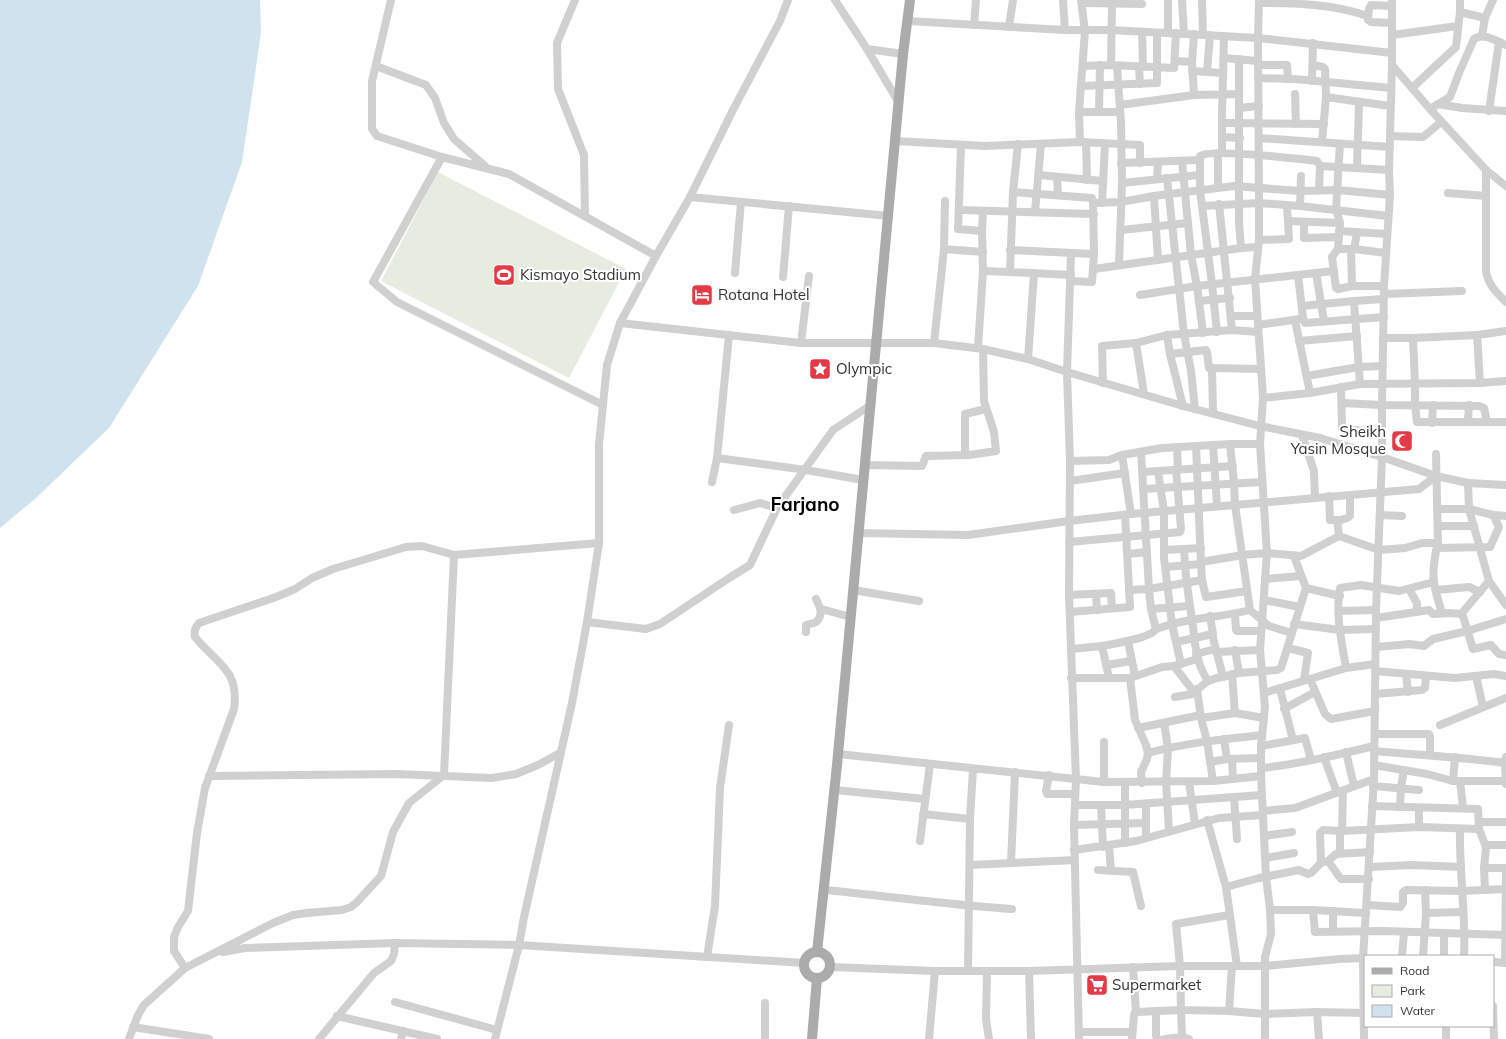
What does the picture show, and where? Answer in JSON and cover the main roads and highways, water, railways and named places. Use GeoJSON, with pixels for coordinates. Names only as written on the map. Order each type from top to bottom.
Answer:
{"type":"FeatureCollection","features":[{"type":"Feature","properties":{"kind":"main road"},"geometry":{"type":"LineString","coordinates":[[818,952],[835,790],[903,54],[910,0]]}},
{"type":"Feature","properties":{"kind":"main road"},"geometry":{"type":"LineString","coordinates":[[818,952],[828,958],[830,967],[825,975],[818,978],[809,976],[806,973],[804,963],[806,957],[810,954],[818,952]]}},
{"type":"Feature","properties":{"kind":"main road"},"geometry":{"type":"LineString","coordinates":[[812,1039],[818,978]]}},
{"type":"Feature","properties":{"kind":"water"},"geometry":{"type":"Polygon","coordinates":[[[0,0],[260,0],[261,33],[242,162],[198,286],[109,428],[36,498],[0,528],[0,0]]]}},
{"type":"Feature","properties":{"kind":"place","name":"Kismayo Stadium"},"geometry":{"type":"Point","coordinates":[504,275]}},
{"type":"Feature","properties":{"kind":"place","name":"Rotana Hotel"},"geometry":{"type":"Point","coordinates":[702,295]}},
{"type":"Feature","properties":{"kind":"place","name":"Olympic"},"geometry":{"type":"Point","coordinates":[820,369]}},
{"type":"Feature","properties":{"kind":"place","name":"Sheikh Yasin Mosque"},"geometry":{"type":"Point","coordinates":[1402,441]}},
{"type":"Feature","properties":{"kind":"place","name":"Supermarket"},"geometry":{"type":"Point","coordinates":[1097,985]}},
{"type":"Feature","properties":{"kind":"district","name":"Farjano"},"geometry":{"type":"Point","coordinates":[805,504]}}]}
